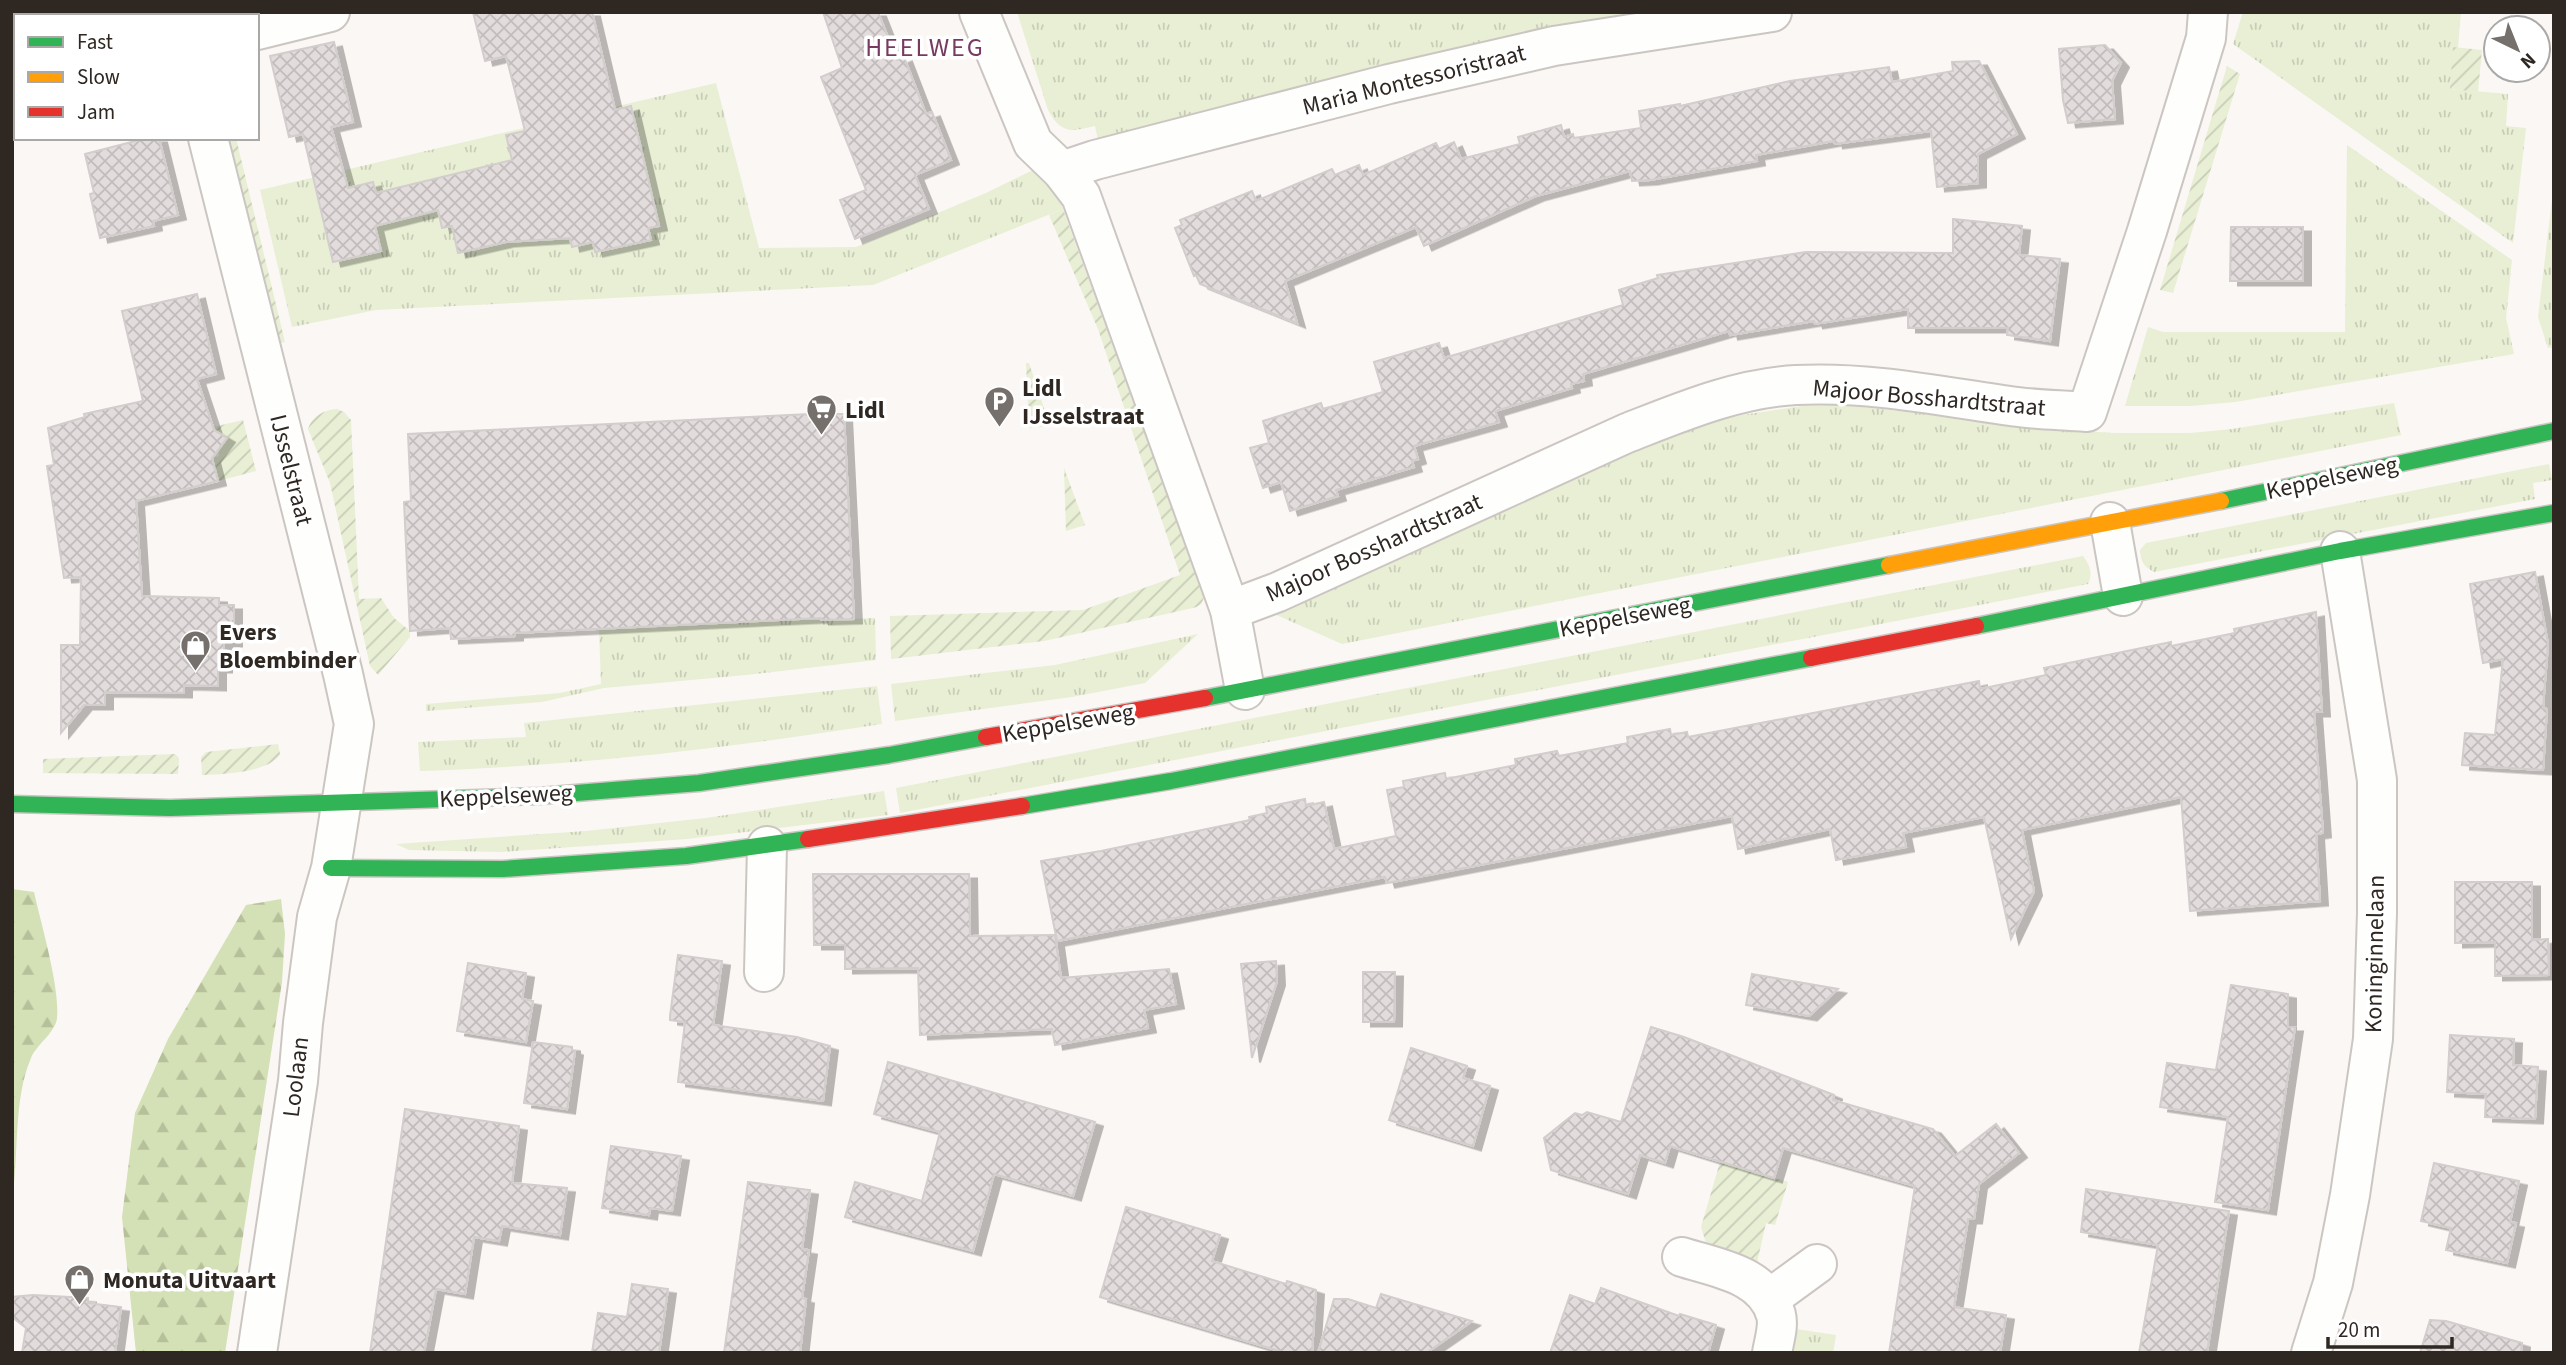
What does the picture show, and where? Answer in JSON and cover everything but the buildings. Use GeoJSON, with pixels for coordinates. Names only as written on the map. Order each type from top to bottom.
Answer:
{"type":"FeatureCollection","features":[{"type":"Feature","properties":{"kind":"main road","name":"Keppelseweg"},"geometry":{"type":"LineString","coordinates":[[12,804],[170,808],[539,796],[698,783],[889,755],[1245,690],[2333,479],[2554,431]]}},
{"type":"Feature","properties":{"kind":"main road"},"geometry":{"type":"LineString","coordinates":[[331,868],[503,869],[686,856],[896,827],[1171,781],[2123,596],[2340,551],[2554,513]]}},
{"type":"Feature","properties":{"kind":"street"},"geometry":{"type":"LineString","coordinates":[[259,30],[330,12]]}},
{"type":"Feature","properties":{"kind":"street"},"geometry":{"type":"LineString","coordinates":[[979,12],[1033,143],[1062,171],[1081,196],[1230,610],[1245,690]]}},
{"type":"Feature","properties":{"kind":"street","name":"Maria Montessoristraat"},"geometry":{"type":"LineString","coordinates":[[1062,171],[1095,160],[1389,84],[1541,49],[1772,12]]}},
{"type":"Feature","properties":{"kind":"street","name":"Majoor Bosshardtstraat"},"geometry":{"type":"LineString","coordinates":[[1230,610],[1278,592],[1627,433],[1686,410],[1739,394],[1793,385],[1848,385],[2021,407],[2087,412],[2147,231],[2206,38],[2207,12]]}},
{"type":"Feature","properties":{"kind":"street","name":"IJsselstraat"},"geometry":{"type":"LineString","coordinates":[[209,140],[354,724],[342,804]]}},
{"type":"Feature","properties":{"kind":"street"},"geometry":{"type":"LineString","coordinates":[[2110,522],[2123,596]]}},
{"type":"Feature","properties":{"kind":"street","name":"Koninginnelaan"},"geometry":{"type":"LineString","coordinates":[[2311,1353],[2333,1283],[2350,1195],[2373,1039],[2377,780],[2340,551]]}},
{"type":"Feature","properties":{"kind":"street","name":"Loolaan"},"geometry":{"type":"LineString","coordinates":[[257,1353],[298,1081],[317,917],[331,868],[342,804]]}},
{"type":"Feature","properties":{"kind":"street"},"geometry":{"type":"LineString","coordinates":[[764,972],[767,846]]}},
{"type":"Feature","properties":{"kind":"street"},"geometry":{"type":"LineString","coordinates":[[1682,1257],[1748,1279],[1769,1299],[1776,1316],[1772,1353]]}},
{"type":"Feature","properties":{"kind":"street"},"geometry":{"type":"LineString","coordinates":[[1769,1299],[1817,1264]]}},
{"type":"Feature","properties":{"kind":"green space"},"geometry":{"type":"Polygon","coordinates":[[[1017,12],[1637,12],[1638,16],[1098,140],[1095,126],[1067,129],[1053,118],[1048,110],[1017,12]]]}},
{"type":"Feature","properties":{"kind":"green space"},"geometry":{"type":"Polygon","coordinates":[[[2243,12],[2461,12],[2458,48],[2454,47],[2450,89],[2508,94],[2506,126],[2526,128],[2513,243],[2233,44],[2243,12]]]}},
{"type":"Feature","properties":{"kind":"green space"},"geometry":{"type":"Polygon","coordinates":[[[2453,47],[2482,50],[2478,92],[2450,89],[2453,47]]]}},
{"type":"Feature","properties":{"kind":"green space"},"geometry":{"type":"Polygon","coordinates":[[[2227,66],[2240,74],[2173,293],[2160,290],[2227,66]]]}},
{"type":"Feature","properties":{"kind":"green space"},"geometry":{"type":"Polygon","coordinates":[[[716,83],[759,248],[856,247],[986,193],[1033,170],[1058,195],[1063,209],[873,285],[376,310],[292,327],[260,190],[716,83]]]}},
{"type":"Feature","properties":{"kind":"green space"},"geometry":{"type":"Polygon","coordinates":[[[229,140],[236,140],[285,342],[281,343],[276,338],[229,140]]]}},
{"type":"Feature","properties":{"kind":"green space"},"geometry":{"type":"Polygon","coordinates":[[[2347,145],[2512,260],[2506,318],[2514,354],[2235,402],[2191,406],[2125,406],[2148,327],[2163,332],[2345,332],[2347,145]]]}},
{"type":"Feature","properties":{"kind":"green space"},"geometry":{"type":"Polygon","coordinates":[[[2554,183],[2554,347],[2548,348],[2538,317],[2554,183]]]}},
{"type":"Feature","properties":{"kind":"green space"},"geometry":{"type":"Polygon","coordinates":[[[1063,209],[1204,597],[1200,604],[1193,608],[1044,641],[891,659],[890,616],[1083,610],[1180,575],[1098,329],[1049,215],[1063,209]]]}},
{"type":"Feature","properties":{"kind":"green space"},"geometry":{"type":"Polygon","coordinates":[[[1026,363],[1029,363],[1050,426],[1029,428],[1026,363]]]}},
{"type":"Feature","properties":{"kind":"green space"},"geometry":{"type":"Polygon","coordinates":[[[2394,403],[2401,435],[1342,644],[1272,613],[1619,455],[1716,419],[1802,406],[1845,405],[2070,430],[2191,433],[2394,403]]]}},
{"type":"Feature","properties":{"kind":"green space"},"geometry":{"type":"Polygon","coordinates":[[[337,409],[351,420],[359,599],[381,598],[394,618],[410,631],[410,637],[378,675],[370,666],[330,483],[308,429],[319,414],[337,409]]]}},
{"type":"Feature","properties":{"kind":"green space"},"geometry":{"type":"Polygon","coordinates":[[[243,420],[256,471],[218,481],[212,458],[219,456],[218,450],[222,444],[213,427],[243,420]]]}},
{"type":"Feature","properties":{"kind":"green space"},"geometry":{"type":"Polygon","coordinates":[[[2549,464],[2552,480],[2533,483],[2535,499],[2154,572],[2145,566],[2141,558],[2140,550],[2146,543],[2549,464]]]}},
{"type":"Feature","properties":{"kind":"green space"},"geometry":{"type":"Polygon","coordinates":[[[1064,468],[1085,525],[1066,531],[1064,468]]]}},
{"type":"Feature","properties":{"kind":"green space"},"geometry":{"type":"Polygon","coordinates":[[[2083,556],[2090,570],[2088,584],[900,813],[896,788],[2083,556]]]}},
{"type":"Feature","properties":{"kind":"green space"},"geometry":{"type":"Polygon","coordinates":[[[821,618],[875,618],[876,660],[604,688],[542,702],[426,711],[426,704],[560,693],[601,684],[599,629],[821,618]]]}},
{"type":"Feature","properties":{"kind":"green space"},"geometry":{"type":"Polygon","coordinates":[[[1198,634],[1145,683],[1072,697],[895,721],[891,684],[1055,665],[1198,634]]]}},
{"type":"Feature","properties":{"kind":"green space"},"geometry":{"type":"Polygon","coordinates":[[[877,686],[882,724],[652,755],[420,771],[418,742],[526,737],[524,723],[877,686]]]}},
{"type":"Feature","properties":{"kind":"green space"},"geometry":{"type":"Polygon","coordinates":[[[278,744],[280,754],[266,765],[244,771],[202,775],[201,757],[206,752],[278,744]]]}},
{"type":"Feature","properties":{"kind":"green space"},"geometry":{"type":"Polygon","coordinates":[[[175,754],[179,758],[178,774],[43,773],[43,759],[175,754]]]}},
{"type":"Feature","properties":{"kind":"green space"},"geometry":{"type":"Polygon","coordinates":[[[884,791],[888,815],[687,839],[502,852],[409,850],[396,844],[586,831],[706,818],[884,791]]]}},
{"type":"Feature","properties":{"kind":"green space"},"geometry":{"type":"Polygon","coordinates":[[[12,889],[34,892],[53,973],[57,1018],[50,1033],[31,1058],[25,1074],[19,1110],[12,1201],[12,889]]]}},
{"type":"Feature","properties":{"kind":"green space"},"geometry":{"type":"Polygon","coordinates":[[[281,899],[285,934],[282,982],[225,1353],[136,1353],[122,1217],[135,1113],[168,1039],[246,905],[281,899]]]}},
{"type":"Feature","properties":{"kind":"green space"},"geometry":{"type":"Polygon","coordinates":[[[1720,1162],[1788,1182],[1775,1225],[1766,1223],[1756,1267],[1707,1246],[1701,1227],[1720,1162]]]}},
{"type":"Feature","properties":{"kind":"green space"},"geometry":{"type":"Polygon","coordinates":[[[1796,1329],[1836,1335],[1833,1353],[1783,1353],[1796,1329]]]}},
{"type":"Feature","properties":{"kind":"traffic: fast"},"geometry":{"type":"LineString","coordinates":[[2221,501],[2554,431]]}},
{"type":"Feature","properties":{"kind":"traffic: fast"},"geometry":{"type":"LineString","coordinates":[[1976,626],[2340,551],[2554,513]]}},
{"type":"Feature","properties":{"kind":"traffic: fast"},"geometry":{"type":"LineString","coordinates":[[1205,698],[1889,565]]}},
{"type":"Feature","properties":{"kind":"traffic: fast"},"geometry":{"type":"LineString","coordinates":[[1022,806],[1171,781],[1811,658]]}},
{"type":"Feature","properties":{"kind":"traffic: fast"},"geometry":{"type":"LineString","coordinates":[[12,804],[170,808],[539,796],[699,783],[889,755],[986,737]]}},
{"type":"Feature","properties":{"kind":"traffic: fast"},"geometry":{"type":"LineString","coordinates":[[331,868],[503,869],[686,856],[808,839]]}},
{"type":"Feature","properties":{"kind":"traffic: slow"},"geometry":{"type":"LineString","coordinates":[[1889,565],[2221,501]]}},
{"type":"Feature","properties":{"kind":"traffic: jam"},"geometry":{"type":"LineString","coordinates":[[1811,658],[1976,626]]}},
{"type":"Feature","properties":{"kind":"traffic: jam"},"geometry":{"type":"LineString","coordinates":[[986,737],[1205,698]]}},
{"type":"Feature","properties":{"kind":"traffic: jam"},"geometry":{"type":"LineString","coordinates":[[808,839],[1022,806]]}},
{"type":"Feature","properties":{"kind":"place","name":"Lidl IJsselstraat"},"geometry":{"type":"Point","coordinates":[999,429]}},
{"type":"Feature","properties":{"kind":"place","name":"Lidl"},"geometry":{"type":"Point","coordinates":[822,437]}},
{"type":"Feature","properties":{"kind":"place","name":"Evers Bloembinder"},"geometry":{"type":"Point","coordinates":[196,673]}},
{"type":"Feature","properties":{"kind":"place","name":"Monuta Uitvaart"},"geometry":{"type":"Point","coordinates":[80,1307]}},
{"type":"Feature","properties":{"kind":"district","name":"HEELWEG"},"geometry":{"type":"Point","coordinates":[925,47]}}]}
